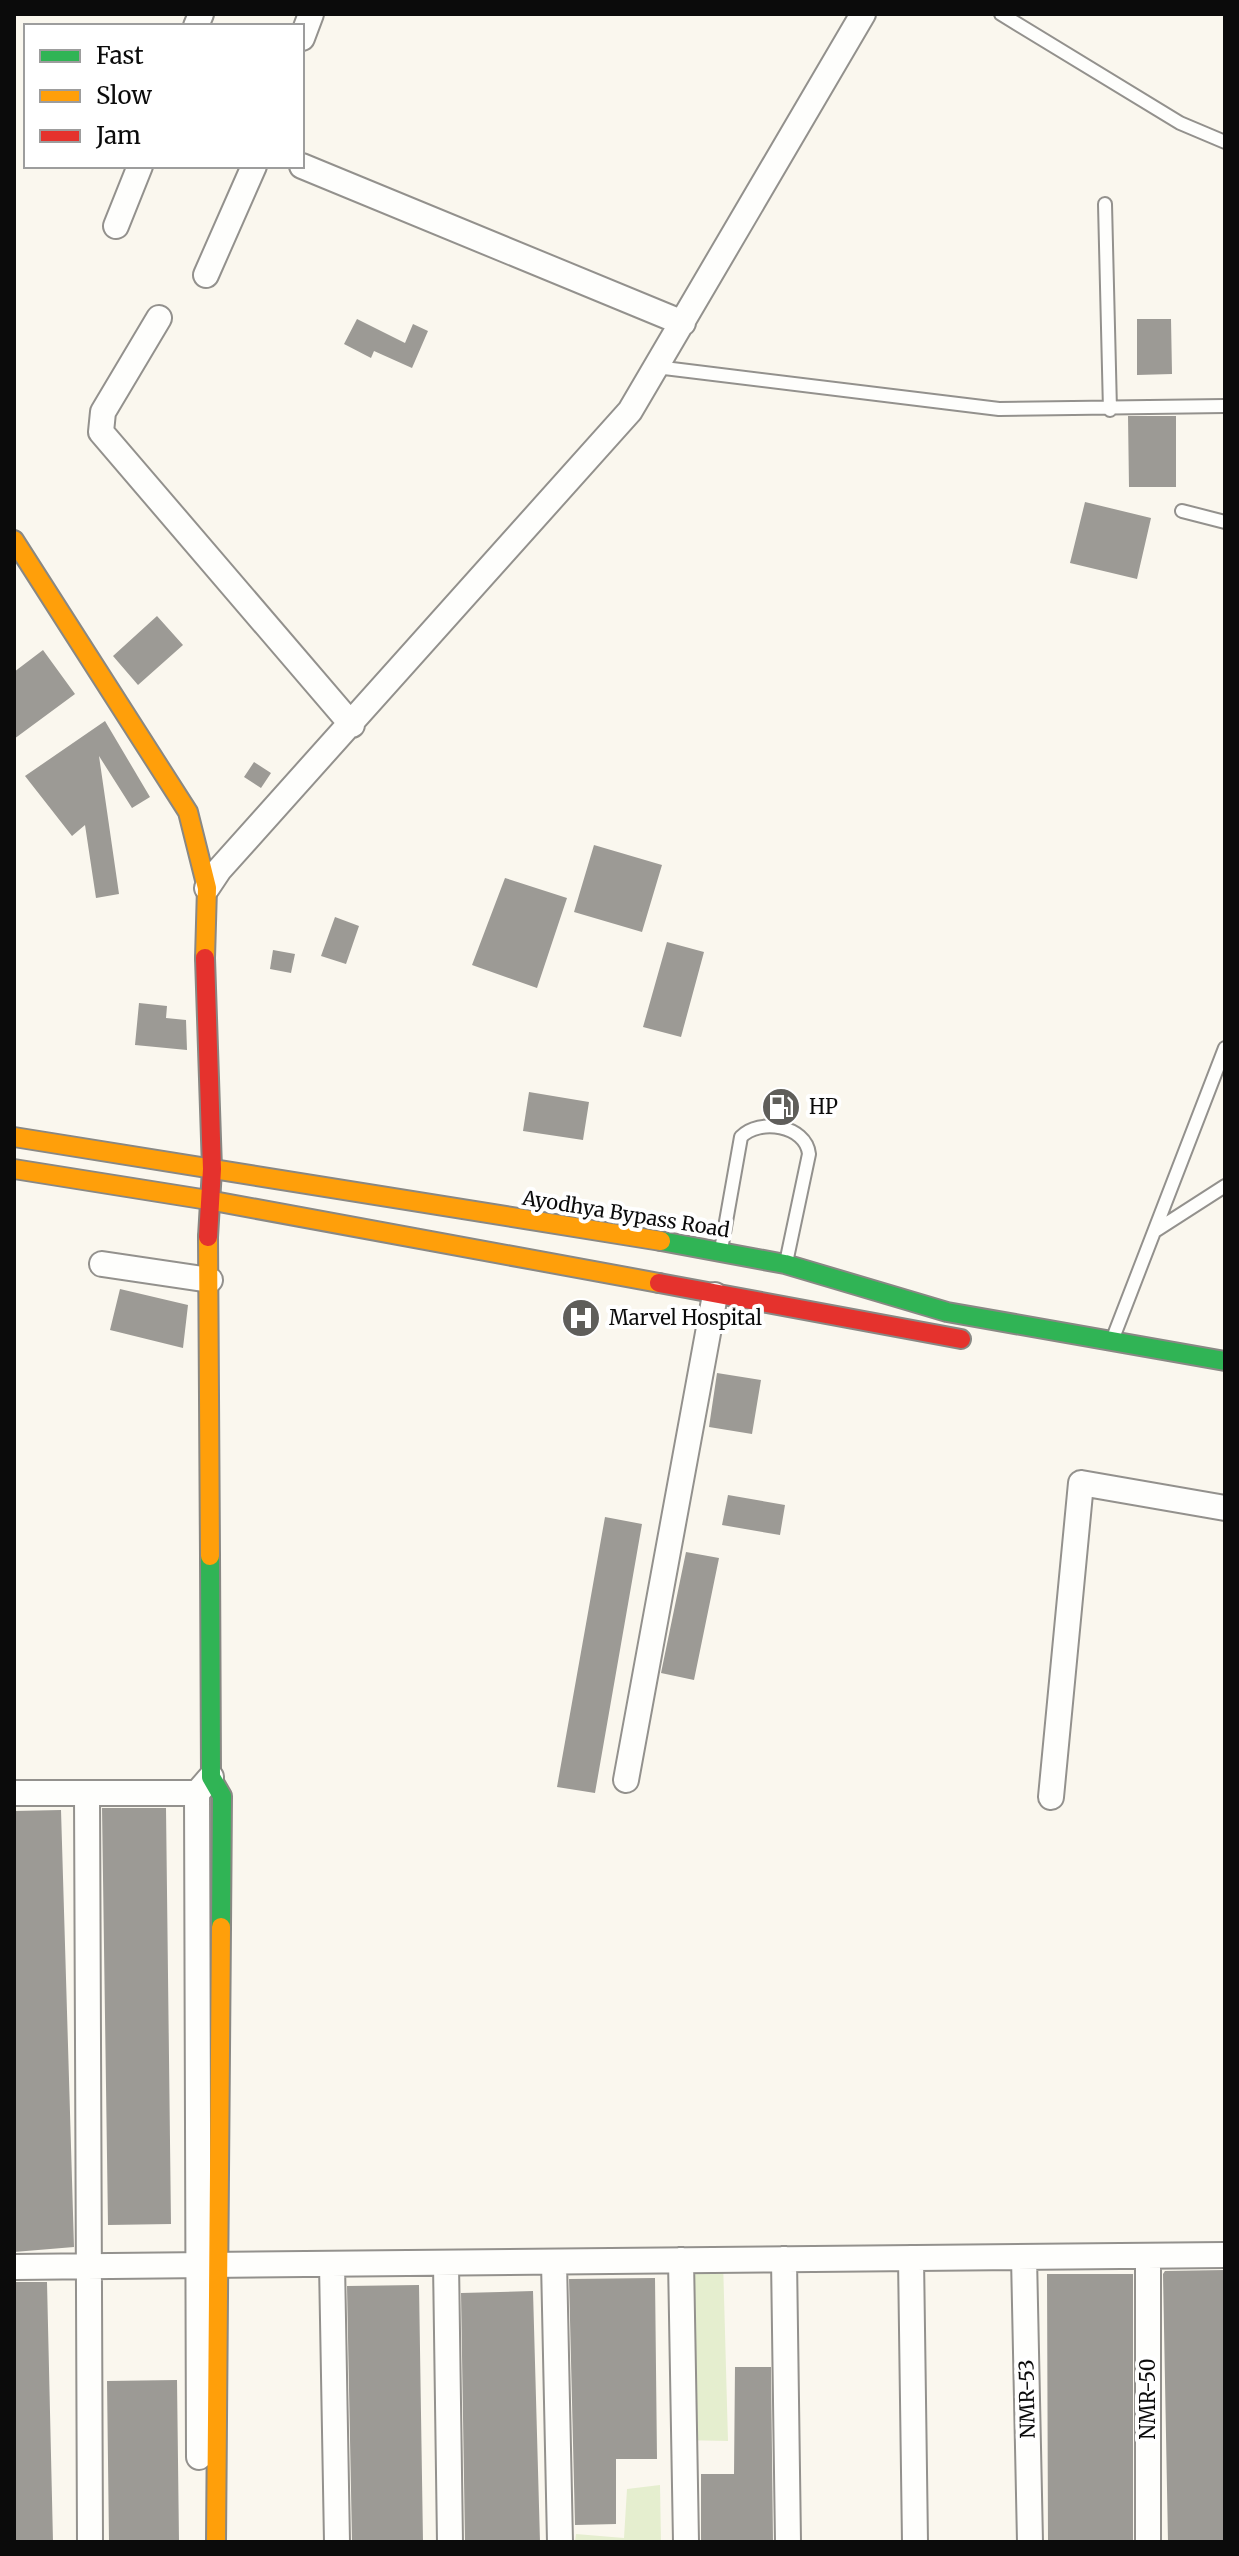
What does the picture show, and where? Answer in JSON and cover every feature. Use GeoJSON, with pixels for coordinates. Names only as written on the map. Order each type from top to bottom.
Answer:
{"type":"FeatureCollection","features":[{"type":"Feature","properties":{"kind":"main road"},"geometry":{"type":"LineString","coordinates":[[14,540],[188,812],[207,888],[204,911],[212,1169],[208,1200],[210,1280],[204,1785]]}},
{"type":"Feature","properties":{"kind":"main road","name":"Ayodhya Bypass Road"},"geometry":{"type":"LineString","coordinates":[[14,1137],[212,1169],[781,1285],[1225,1361]]}},
{"type":"Feature","properties":{"kind":"main road","name":"Ayodhya Bypass Road"},"geometry":{"type":"LineString","coordinates":[[14,1169],[718,1273],[781,1285],[978,1343]]}},
{"type":"Feature","properties":{"kind":"main road"},"geometry":{"type":"LineString","coordinates":[[209,2267],[216,2542]]}},
{"type":"Feature","properties":{"kind":"street"},"geometry":{"type":"LineString","coordinates":[[207,888],[219,870],[630,411],[863,14]]}},
{"type":"Feature","properties":{"kind":"street"},"geometry":{"type":"LineString","coordinates":[[304,167],[683,323]]}},
{"type":"Feature","properties":{"kind":"street"},"geometry":{"type":"LineString","coordinates":[[116,226],[139,168]]}},
{"type":"Feature","properties":{"kind":"street"},"geometry":{"type":"LineString","coordinates":[[206,275],[253,168]]}},
{"type":"Feature","properties":{"kind":"street"},"geometry":{"type":"LineString","coordinates":[[159,318],[103,412],[101,432],[352,725]]}},
{"type":"Feature","properties":{"kind":"street"},"geometry":{"type":"LineString","coordinates":[[102,1264],[210,1280]]}},
{"type":"Feature","properties":{"kind":"street"},"geometry":{"type":"LineString","coordinates":[[626,1780],[718,1273]]}},
{"type":"Feature","properties":{"kind":"street"},"geometry":{"type":"LineString","coordinates":[[1051,1797],[1081,1483],[1225,1508]]}},
{"type":"Feature","properties":{"kind":"street"},"geometry":{"type":"LineString","coordinates":[[14,1793],[87,1793],[204,1785],[209,2267],[199,2542]]}},
{"type":"Feature","properties":{"kind":"street"},"geometry":{"type":"LineString","coordinates":[[87,1793],[90,2542]]}},
{"type":"Feature","properties":{"kind":"street"},"geometry":{"type":"LineString","coordinates":[[14,2267],[1225,2255]]}},
{"type":"Feature","properties":{"kind":"street","name":"NMR-50"},"geometry":{"type":"LineString","coordinates":[[1148,2256],[1148,2542]]}},
{"type":"Feature","properties":{"kind":"street","name":"NMR-53"},"geometry":{"type":"LineString","coordinates":[[1024,2257],[1030,2542]]}},
{"type":"Feature","properties":{"kind":"street"},"geometry":{"type":"LineString","coordinates":[[911,2258],[915,2542]]}},
{"type":"Feature","properties":{"kind":"street"},"geometry":{"type":"LineString","coordinates":[[784,2259],[788,2542]]}},
{"type":"Feature","properties":{"kind":"street"},"geometry":{"type":"LineString","coordinates":[[681,2260],[686,2542]]}},
{"type":"Feature","properties":{"kind":"street"},"geometry":{"type":"LineString","coordinates":[[554,2262],[560,2542]]}},
{"type":"Feature","properties":{"kind":"street"},"geometry":{"type":"LineString","coordinates":[[446,2263],[450,2542]]}},
{"type":"Feature","properties":{"kind":"street"},"geometry":{"type":"LineString","coordinates":[[332,2264],[337,2542]]}},
{"type":"Feature","properties":{"kind":"lane"},"geometry":{"type":"LineString","coordinates":[[1001,14],[1180,123],[1225,142]]}},
{"type":"Feature","properties":{"kind":"lane"},"geometry":{"type":"LineString","coordinates":[[1105,204],[1110,410]]}},
{"type":"Feature","properties":{"kind":"lane"},"geometry":{"type":"LineString","coordinates":[[656,367],[999,409],[1110,410],[1225,406]]}},
{"type":"Feature","properties":{"kind":"lane"},"geometry":{"type":"LineString","coordinates":[[1182,511],[1225,522]]}},
{"type":"Feature","properties":{"kind":"lane"},"geometry":{"type":"LineString","coordinates":[[1112,1341],[1225,1048]]}},
{"type":"Feature","properties":{"kind":"lane"},"geometry":{"type":"LineString","coordinates":[[718,1273],[741,1137],[755,1127],[764,1126],[798,1133],[805,1138],[809,1154],[781,1285]]}},
{"type":"Feature","properties":{"kind":"lane"},"geometry":{"type":"LineString","coordinates":[[1155,1231],[1225,1186]]}},
{"type":"Feature","properties":{"kind":"green space"},"geometry":{"type":"Polygon","coordinates":[[[681,2260],[723,2260],[728,2441],[679,2440],[681,2260]]]}},
{"type":"Feature","properties":{"kind":"green space"},"geometry":{"type":"Polygon","coordinates":[[[660,2485],[661,2542],[575,2542],[576,2534],[624,2538],[627,2489],[660,2485]]]}},
{"type":"Feature","properties":{"kind":"building"},"geometry":{"type":"Polygon","coordinates":[[[357,319],[405,343],[413,324],[428,331],[412,368],[374,351],[371,358],[344,344],[357,319]]]}},
{"type":"Feature","properties":{"kind":"building"},"geometry":{"type":"Polygon","coordinates":[[[1137,319],[1171,319],[1172,374],[1137,375],[1137,319]]]}},
{"type":"Feature","properties":{"kind":"building"},"geometry":{"type":"Polygon","coordinates":[[[1128,416],[1176,416],[1176,487],[1129,487],[1128,416]]]}},
{"type":"Feature","properties":{"kind":"building"},"geometry":{"type":"Polygon","coordinates":[[[1085,502],[1151,518],[1137,579],[1070,563],[1085,502]]]}},
{"type":"Feature","properties":{"kind":"building"},"geometry":{"type":"Polygon","coordinates":[[[157,616],[183,645],[138,685],[113,656],[157,616]]]}},
{"type":"Feature","properties":{"kind":"building"},"geometry":{"type":"Polygon","coordinates":[[[43,650],[75,694],[14,739],[14,672],[43,650]]]}},
{"type":"Feature","properties":{"kind":"building"},"geometry":{"type":"Polygon","coordinates":[[[105,721],[150,797],[132,808],[99,756],[119,894],[96,898],[85,825],[72,836],[25,776],[105,721]]]}},
{"type":"Feature","properties":{"kind":"building"},"geometry":{"type":"Polygon","coordinates":[[[254,762],[271,773],[261,788],[244,777],[254,762]]]}},
{"type":"Feature","properties":{"kind":"building"},"geometry":{"type":"Polygon","coordinates":[[[594,845],[662,865],[642,932],[574,912],[594,845]]]}},
{"type":"Feature","properties":{"kind":"building"},"geometry":{"type":"Polygon","coordinates":[[[505,878],[567,898],[537,988],[472,965],[505,878]]]}},
{"type":"Feature","properties":{"kind":"building"},"geometry":{"type":"Polygon","coordinates":[[[335,917],[359,926],[346,964],[321,956],[335,917]]]}},
{"type":"Feature","properties":{"kind":"building"},"geometry":{"type":"Polygon","coordinates":[[[667,942],[704,952],[681,1037],[643,1027],[667,942]]]}},
{"type":"Feature","properties":{"kind":"building"},"geometry":{"type":"Polygon","coordinates":[[[273,950],[295,954],[291,973],[270,969],[273,950]]]}},
{"type":"Feature","properties":{"kind":"building"},"geometry":{"type":"Polygon","coordinates":[[[139,1003],[167,1006],[166,1018],[186,1020],[187,1050],[135,1045],[139,1003]]]}},
{"type":"Feature","properties":{"kind":"building"},"geometry":{"type":"Polygon","coordinates":[[[529,1092],[589,1102],[583,1140],[523,1131],[529,1092]]]}},
{"type":"Feature","properties":{"kind":"building"},"geometry":{"type":"Polygon","coordinates":[[[120,1289],[188,1305],[183,1348],[110,1330],[120,1289]]]}},
{"type":"Feature","properties":{"kind":"building"},"geometry":{"type":"Polygon","coordinates":[[[717,1373],[761,1380],[752,1434],[709,1427],[717,1373]]]}},
{"type":"Feature","properties":{"kind":"building"},"geometry":{"type":"Polygon","coordinates":[[[728,1495],[785,1505],[780,1535],[722,1525],[728,1495]]]}},
{"type":"Feature","properties":{"kind":"building"},"geometry":{"type":"Polygon","coordinates":[[[605,1517],[642,1524],[595,1793],[557,1787],[605,1517]]]}},
{"type":"Feature","properties":{"kind":"building"},"geometry":{"type":"Polygon","coordinates":[[[686,1552],[719,1558],[694,1680],[661,1673],[686,1552]]]}},
{"type":"Feature","properties":{"kind":"building"},"geometry":{"type":"Polygon","coordinates":[[[102,1808],[166,1808],[171,2224],[108,2225],[102,1808]]]}},
{"type":"Feature","properties":{"kind":"building"},"geometry":{"type":"Polygon","coordinates":[[[61,1810],[74,2247],[14,2252],[14,1811],[61,1810]]]}},
{"type":"Feature","properties":{"kind":"building"},"geometry":{"type":"Polygon","coordinates":[[[1225,2270],[1225,2542],[1168,2542],[1163,2274],[1165,2271],[1225,2270]]]}},
{"type":"Feature","properties":{"kind":"building"},"geometry":{"type":"Polygon","coordinates":[[[1047,2274],[1133,2274],[1133,2542],[1048,2542],[1047,2274]]]}},
{"type":"Feature","properties":{"kind":"building"},"geometry":{"type":"Polygon","coordinates":[[[655,2278],[657,2459],[616,2459],[616,2524],[575,2525],[569,2279],[655,2278]]]}},
{"type":"Feature","properties":{"kind":"building"},"geometry":{"type":"Polygon","coordinates":[[[14,2282],[47,2282],[53,2542],[14,2542],[14,2282]]]}},
{"type":"Feature","properties":{"kind":"building"},"geometry":{"type":"Polygon","coordinates":[[[419,2285],[423,2542],[352,2542],[347,2286],[419,2285]]]}},
{"type":"Feature","properties":{"kind":"building"},"geometry":{"type":"Polygon","coordinates":[[[533,2291],[540,2542],[465,2542],[461,2293],[533,2291]]]}},
{"type":"Feature","properties":{"kind":"building"},"geometry":{"type":"Polygon","coordinates":[[[735,2367],[771,2367],[773,2542],[701,2542],[701,2474],[734,2474],[735,2367]]]}},
{"type":"Feature","properties":{"kind":"building"},"geometry":{"type":"Polygon","coordinates":[[[177,2380],[179,2542],[109,2542],[107,2381],[177,2380]]]}},
{"type":"Feature","properties":{"kind":"traffic: fast"},"geometry":{"type":"LineString","coordinates":[[661,1241],[785,1264],[947,1312],[1225,1361]]}},
{"type":"Feature","properties":{"kind":"traffic: fast"},"geometry":{"type":"LineString","coordinates":[[210,1556],[211,1777],[222,1796],[221,1927]]}},
{"type":"Feature","properties":{"kind":"traffic: slow"},"geometry":{"type":"LineString","coordinates":[[14,540],[188,812],[207,888],[205,958]]}},
{"type":"Feature","properties":{"kind":"traffic: slow"},"geometry":{"type":"LineString","coordinates":[[14,1137],[661,1241]]}},
{"type":"Feature","properties":{"kind":"traffic: slow"},"geometry":{"type":"LineString","coordinates":[[14,1169],[208,1200],[659,1283]]}},
{"type":"Feature","properties":{"kind":"traffic: slow"},"geometry":{"type":"LineString","coordinates":[[208,1237],[210,1556]]}},
{"type":"Feature","properties":{"kind":"traffic: slow"},"geometry":{"type":"LineString","coordinates":[[216,2542],[221,1927]]}},
{"type":"Feature","properties":{"kind":"traffic: jam"},"geometry":{"type":"LineString","coordinates":[[205,958],[212,1169],[208,1237]]}},
{"type":"Feature","properties":{"kind":"traffic: jam"},"geometry":{"type":"LineString","coordinates":[[659,1283],[961,1339]]}},
{"type":"Feature","properties":{"kind":"place","name":"HP"},"geometry":{"type":"Point","coordinates":[781,1107]}},
{"type":"Feature","properties":{"kind":"place","name":"Marvel Hospital"},"geometry":{"type":"Point","coordinates":[581,1318]}}]}
